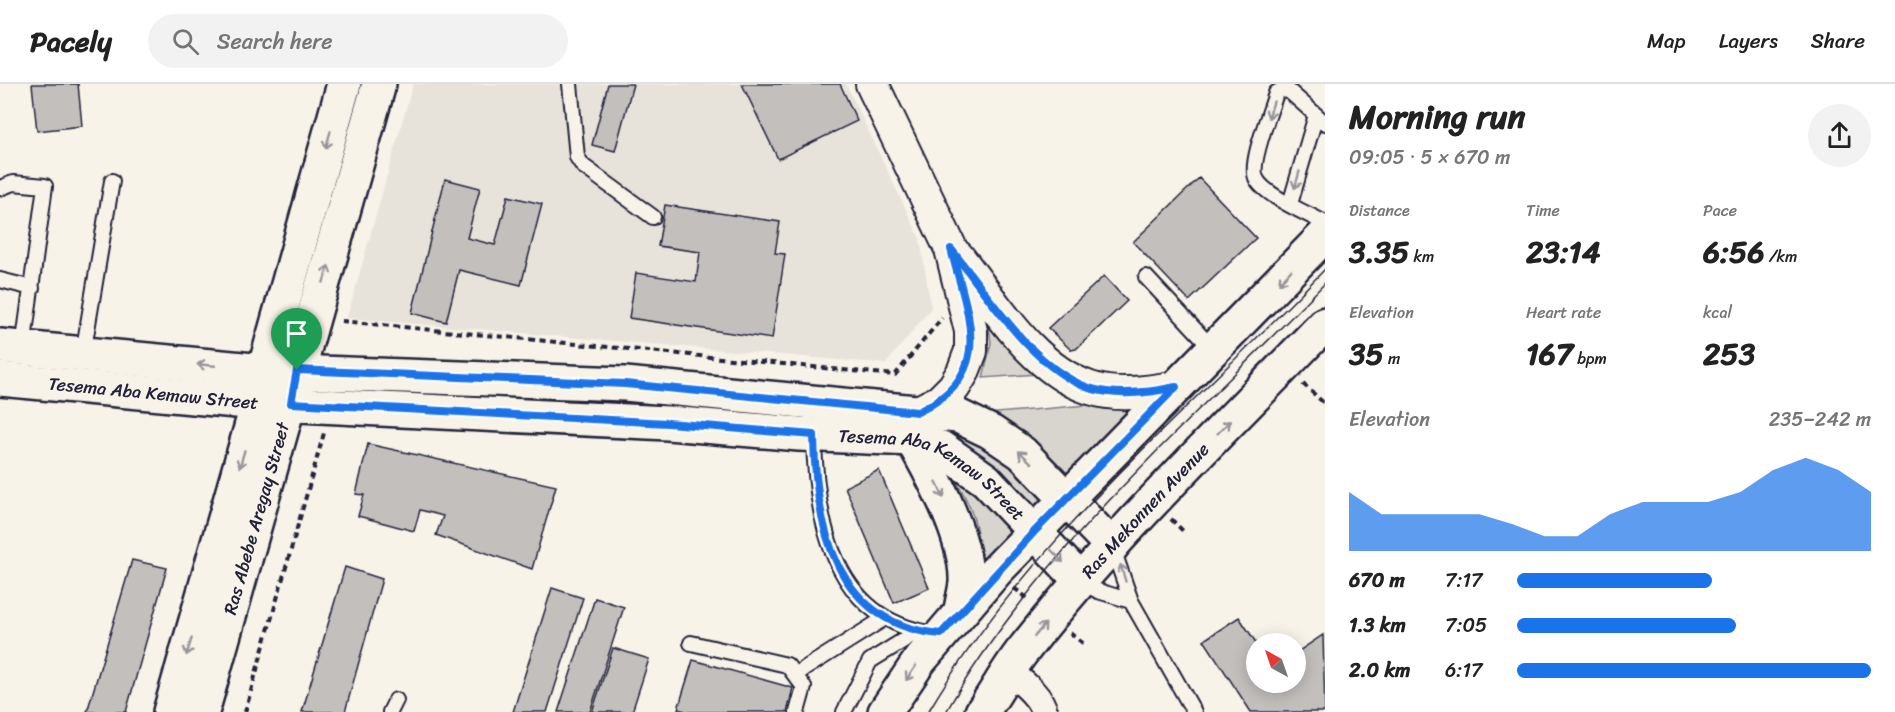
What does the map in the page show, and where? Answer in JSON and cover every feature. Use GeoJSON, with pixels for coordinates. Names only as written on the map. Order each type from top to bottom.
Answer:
{"type":"FeatureCollection","features":[{"type":"Feature","properties":{"kind":"main road","name":"Ras Abebe Aregay Street"},"geometry":{"type":"LineString","coordinates":[[170,712],[258,403],[264,371],[344,84]]}},
{"type":"Feature","properties":{"kind":"main road","name":"Ras Abebe Aregay Street"},"geometry":{"type":"LineString","coordinates":[[202,712],[254,521],[291,403],[297,370],[379,84]]}},
{"type":"Feature","properties":{"kind":"main road"},"geometry":{"type":"LineString","coordinates":[[939,626],[1214,350],[1325,235]]}},
{"type":"Feature","properties":{"kind":"main road","name":"Ras Mekonnen Avenue"},"geometry":{"type":"LineString","coordinates":[[982,712],[1023,650],[1080,580],[1153,500],[1325,324]]}},
{"type":"Feature","properties":{"kind":"main road","name":"Tesema Aba Kemaw Street"},"geometry":{"type":"LineString","coordinates":[[11,347],[264,371],[297,370],[625,384],[915,425],[986,480],[1080,580]]}},
{"type":"Feature","properties":{"kind":"main road","name":"Tesema Aba Kemaw Street"},"geometry":{"type":"LineString","coordinates":[[0,379],[258,403],[668,423],[814,435],[915,425]]}},
{"type":"Feature","properties":{"kind":"main road"},"geometry":{"type":"LineString","coordinates":[[885,712],[920,660],[966,582],[960,549],[915,425],[958,416],[991,432],[1022,453],[1112,546]]}},
{"type":"Feature","properties":{"kind":"street"},"geometry":{"type":"LineString","coordinates":[[872,84],[951,249],[971,331],[971,351],[963,372],[954,387],[915,425]]}},
{"type":"Feature","properties":{"kind":"street"},"geometry":{"type":"LineString","coordinates":[[951,249],[1015,330],[1037,354],[1067,378],[1090,388],[1113,393],[1148,393],[1176,387]]}},
{"type":"Feature","properties":{"kind":"street"},"geometry":{"type":"LineString","coordinates":[[1010,672],[1027,686],[1043,706],[1044,712]]}},
{"type":"Feature","properties":{"kind":"lane"},"geometry":{"type":"LineString","coordinates":[[570,84],[577,157],[583,166],[653,217]]}},
{"type":"Feature","properties":{"kind":"lane"},"geometry":{"type":"LineString","coordinates":[[1290,204],[1320,119],[1289,92],[1281,90],[1276,93],[1254,165],[1256,178],[1266,191],[1325,223]]}},
{"type":"Feature","properties":{"kind":"lane"},"geometry":{"type":"LineString","coordinates":[[83,354],[111,181]]}},
{"type":"Feature","properties":{"kind":"lane"},"geometry":{"type":"LineString","coordinates":[[0,188],[13,183],[45,186],[32,288],[11,347]]}},
{"type":"Feature","properties":{"kind":"lane"},"geometry":{"type":"LineString","coordinates":[[1146,277],[1214,350]]}},
{"type":"Feature","properties":{"kind":"lane"},"geometry":{"type":"LineString","coordinates":[[0,280],[32,288]]}},
{"type":"Feature","properties":{"kind":"lane"},"geometry":{"type":"LineString","coordinates":[[814,435],[815,481],[828,545],[858,599],[885,618],[939,626]]}},
{"type":"Feature","properties":{"kind":"lane"},"geometry":{"type":"LineString","coordinates":[[1112,546],[1131,601],[1194,712]]}},
{"type":"Feature","properties":{"kind":"lane"},"geometry":{"type":"LineString","coordinates":[[1080,580],[1098,591],[1131,601]]}},
{"type":"Feature","properties":{"kind":"lane"},"geometry":{"type":"LineString","coordinates":[[796,674],[885,618]]}},
{"type":"Feature","properties":{"kind":"lane"},"geometry":{"type":"LineString","coordinates":[[843,712],[870,661],[939,626]]}},
{"type":"Feature","properties":{"kind":"lane"},"geometry":{"type":"LineString","coordinates":[[691,643],[788,665],[804,687],[797,712]]}},
{"type":"Feature","properties":{"kind":"path"},"geometry":{"type":"LineString","coordinates":[[340,322],[895,375],[947,312]]}},
{"type":"Feature","properties":{"kind":"path"},"geometry":{"type":"LineString","coordinates":[[245,712],[326,425]]}},
{"type":"Feature","properties":{"kind":"shaded area"},"geometry":{"type":"Polygon","coordinates":[[[413,84],[846,84],[920,239],[931,308],[886,364],[347,318],[413,84]]]}},
{"type":"Feature","properties":{"kind":"shaded area"},"geometry":{"type":"Polygon","coordinates":[[[987,309],[1052,373],[983,378],[991,343],[987,309]]]}},
{"type":"Feature","properties":{"kind":"shaded area"},"geometry":{"type":"Polygon","coordinates":[[[1143,400],[1065,484],[974,415],[1143,400]]]}},
{"type":"Feature","properties":{"kind":"shaded area"},"geometry":{"type":"Polygon","coordinates":[[[931,423],[969,429],[1011,455],[1048,499],[1034,512],[986,463],[931,423]]]}},
{"type":"Feature","properties":{"kind":"shaded area"},"geometry":{"type":"Polygon","coordinates":[[[942,459],[1023,537],[980,578],[979,543],[973,515],[961,489],[942,459]]]}},
{"type":"Feature","properties":{"kind":"building"},"geometry":{"type":"Polygon","coordinates":[[[32,84],[78,84],[82,126],[37,131],[32,84]]]}},
{"type":"Feature","properties":{"kind":"building"},"geometry":{"type":"Polygon","coordinates":[[[608,84],[633,84],[615,151],[592,145],[608,84]]]}},
{"type":"Feature","properties":{"kind":"building"},"geometry":{"type":"Polygon","coordinates":[[[742,84],[840,84],[857,121],[778,159],[742,84]]]}},
{"type":"Feature","properties":{"kind":"building"},"geometry":{"type":"Polygon","coordinates":[[[1199,178],[1256,238],[1189,301],[1133,242],[1199,178]]]}},
{"type":"Feature","properties":{"kind":"building"},"geometry":{"type":"Polygon","coordinates":[[[445,179],[480,188],[467,238],[495,245],[508,196],[542,204],[521,285],[459,270],[446,322],[412,313],[445,179]]]}},
{"type":"Feature","properties":{"kind":"building"},"geometry":{"type":"Polygon","coordinates":[[[665,205],[780,222],[775,253],[785,254],[772,339],[629,318],[636,273],[696,282],[700,252],[658,246],[665,205]]]}},
{"type":"Feature","properties":{"kind":"building"},"geometry":{"type":"Polygon","coordinates":[[[1104,276],[1127,301],[1076,349],[1071,350],[1048,328],[1104,276]]]}},
{"type":"Feature","properties":{"kind":"building"},"geometry":{"type":"Polygon","coordinates":[[[368,444],[556,486],[532,569],[436,535],[443,516],[420,510],[414,531],[358,516],[364,495],[356,494],[368,444]]]}},
{"type":"Feature","properties":{"kind":"building"},"geometry":{"type":"Polygon","coordinates":[[[879,470],[929,588],[894,603],[845,487],[879,470]]]}},
{"type":"Feature","properties":{"kind":"building"},"geometry":{"type":"Polygon","coordinates":[[[132,560],[167,568],[126,712],[87,712],[132,560]]]}},
{"type":"Feature","properties":{"kind":"building"},"geometry":{"type":"Polygon","coordinates":[[[345,567],[382,579],[345,712],[302,712],[345,567]]]}},
{"type":"Feature","properties":{"kind":"building"},"geometry":{"type":"Polygon","coordinates":[[[552,588],[583,598],[547,712],[513,712],[552,588]]]}},
{"type":"Feature","properties":{"kind":"building"},"geometry":{"type":"Polygon","coordinates":[[[595,598],[624,607],[590,712],[558,712],[595,598]]]}},
{"type":"Feature","properties":{"kind":"building"},"geometry":{"type":"Polygon","coordinates":[[[1239,617],[1250,633],[1246,633],[1246,693],[1306,693],[1306,646],[1323,635],[1325,712],[1251,712],[1204,640],[1239,617]]]}},
{"type":"Feature","properties":{"kind":"building"},"geometry":{"type":"Polygon","coordinates":[[[613,648],[649,659],[632,712],[592,712],[613,648]]]}},
{"type":"Feature","properties":{"kind":"building"},"geometry":{"type":"Polygon","coordinates":[[[693,660],[793,688],[787,712],[689,712],[678,709],[693,660]]]}},
{"type":"Feature","properties":{"kind":"tram line"},"geometry":{"type":"LineString","coordinates":[[928,712],[968,649],[1062,534],[1113,479],[1325,269]]}},
{"type":"Feature","properties":{"kind":"tram line"},"geometry":{"type":"LineString","coordinates":[[946,712],[984,653],[1026,595],[1073,540],[1122,487],[1325,283]]}},
{"type":"Feature","properties":{"kind":"route"},"geometry":{"type":"LineString","coordinates":[[951,249],[1015,330],[1037,354],[1067,378],[1090,388],[1113,393],[1148,393],[1176,387],[996,571],[941,634],[917,632],[885,618],[858,599],[828,545],[815,481],[814,435],[668,423],[291,403],[297,370],[625,384],[918,412],[940,401],[954,387],[971,351],[971,331],[951,249]]}}]}
